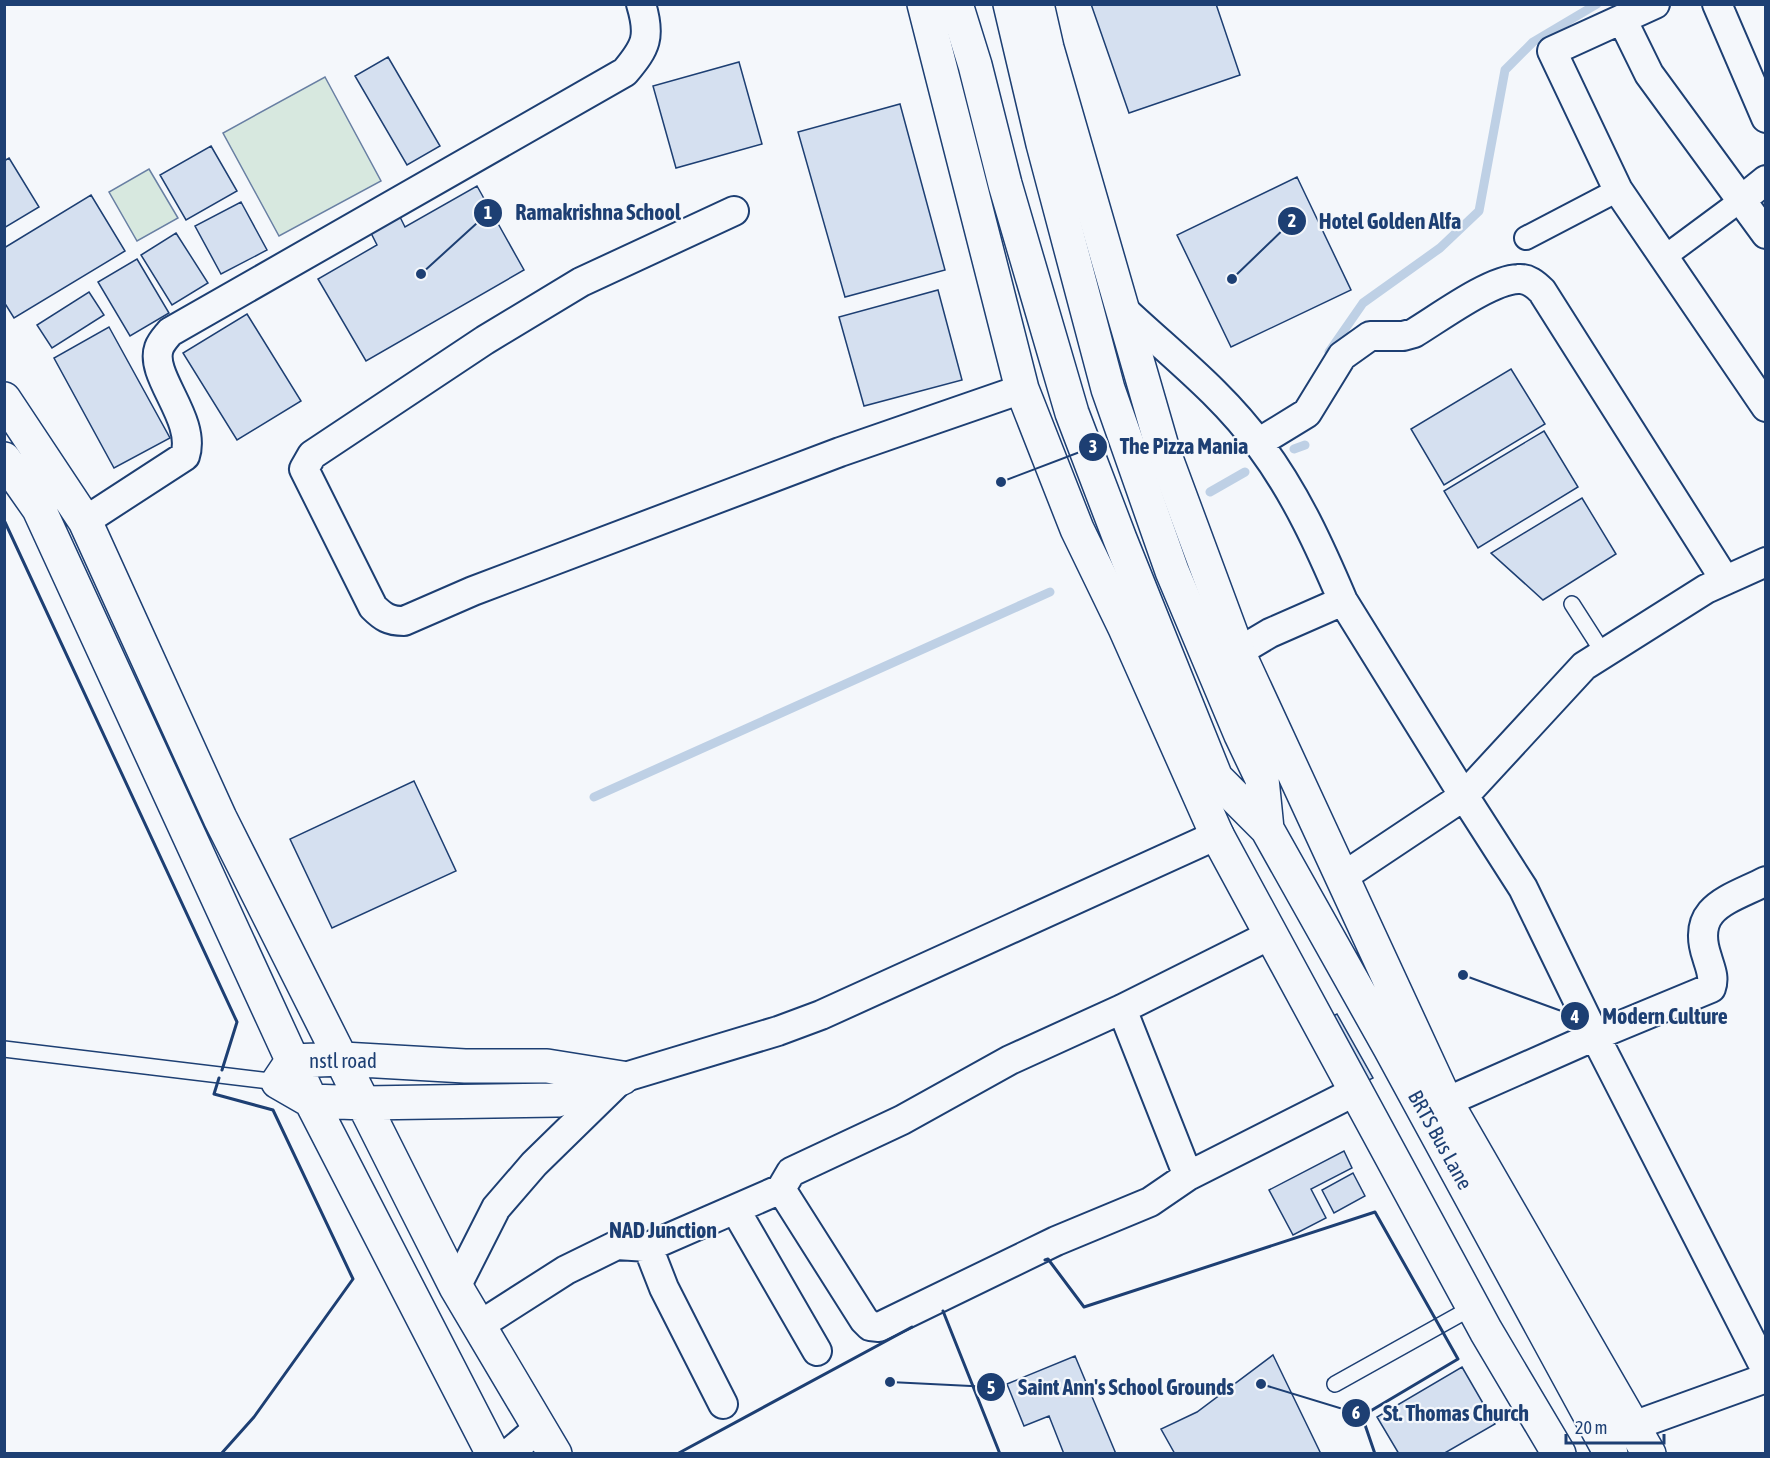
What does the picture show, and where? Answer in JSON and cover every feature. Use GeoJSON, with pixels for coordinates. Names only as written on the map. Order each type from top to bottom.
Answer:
{"type":"FeatureCollection","features":[{"type":"Feature","properties":{"kind":"street"},"geometry":{"type":"LineString","coordinates":[[85,521],[185,456],[188,446],[186,431],[157,359],[159,346],[170,332],[625,72],[642,52],[648,32],[641,4]]}},
{"type":"Feature","properties":{"kind":"street"},"geometry":{"type":"LineString","coordinates":[[924,4],[1022,389],[1077,529],[1125,628],[1217,835],[1473,1307],[1559,1454]]}},
{"type":"Feature","properties":{"kind":"street"},"geometry":{"type":"LineString","coordinates":[[956,4],[1072,413],[1216,778],[1267,829]]}},
{"type":"Feature","properties":{"kind":"street"},"geometry":{"type":"LineString","coordinates":[[1010,4],[1043,144],[1108,389],[1172,571],[1262,779],[1267,829]]}},
{"type":"Feature","properties":{"kind":"street"},"geometry":{"type":"LineString","coordinates":[[1037,4],[1047,48],[1125,310],[1163,450],[1238,652],[1446,1102],[1649,1454]]}},
{"type":"Feature","properties":{"kind":"street"},"geometry":{"type":"LineString","coordinates":[[1655,4],[1552,51],[1618,189],[1766,407]]}},
{"type":"Feature","properties":{"kind":"street"},"geometry":{"type":"LineString","coordinates":[[1717,4],[1766,118]]}},
{"type":"Feature","properties":{"kind":"street"},"geometry":{"type":"LineString","coordinates":[[1622,19],[1649,74],[1766,234]]}},
{"type":"Feature","properties":{"kind":"street"},"geometry":{"type":"LineString","coordinates":[[1663,258],[1766,180]]}},
{"type":"Feature","properties":{"kind":"street"},"geometry":{"type":"LineString","coordinates":[[1526,238],[1618,189]]}},
{"type":"Feature","properties":{"kind":"street"},"geometry":{"type":"LineString","coordinates":[[734,211],[581,282],[485,340],[312,455],[304,470],[373,607],[382,616],[391,621],[404,621],[472,591],[840,452],[1022,389]]}},
{"type":"Feature","properties":{"kind":"street"},"geometry":{"type":"LineString","coordinates":[[1258,443],[1307,412],[1342,356],[1370,336],[1403,336],[1414,333],[1489,288],[1518,279],[1533,282],[1542,291],[1725,580]]}},
{"type":"Feature","properties":{"kind":"street"},"geometry":{"type":"LineString","coordinates":[[1125,310],[1231,410],[1258,443],[1310,526],[1343,601],[1523,888],[1595,1036],[1766,1370]]}},
{"type":"Feature","properties":{"kind":"street"},"geometry":{"type":"LineString","coordinates":[[4,399],[85,521],[220,818],[344,1059],[456,1287],[548,1440],[508,1454]]}},
{"type":"Feature","properties":{"kind":"street"},"geometry":{"type":"LineString","coordinates":[[4,459],[39,509],[87,608],[285,1072],[311,1101],[493,1454]]}},
{"type":"Feature","properties":{"kind":"street"},"geometry":{"type":"LineString","coordinates":[[1341,878],[1464,796],[1584,666],[1706,589],[1766,562]]}},
{"type":"Feature","properties":{"kind":"street"},"geometry":{"type":"LineString","coordinates":[[1238,652],[1270,633],[1343,601]]}},
{"type":"Feature","properties":{"kind":"street","name":"BRTS Bus Lane"},"geometry":{"type":"LineString","coordinates":[[1267,829],[1390,1048],[1611,1454]]}},
{"type":"Feature","properties":{"kind":"street"},"geometry":{"type":"LineString","coordinates":[[311,1101],[365,1103],[557,1100],[778,1031],[821,1015],[1217,835]]}},
{"type":"Feature","properties":{"kind":"street"},"geometry":{"type":"LineString","coordinates":[[1446,1102],[1711,988],[1713,975],[1700,939],[1706,918],[1721,904],[1766,881]]}},
{"type":"Feature","properties":{"kind":"street"},"geometry":{"type":"LineString","coordinates":[[480,1325],[566,1270],[616,1245],[648,1247],[781,1189],[791,1172],[902,1120],[1010,1060],[1122,1009],[1270,934]]}},
{"type":"Feature","properties":{"kind":"street"},"geometry":{"type":"LineString","coordinates":[[1122,1009],[1188,1176]]}},
{"type":"Feature","properties":{"kind":"street","name":"nstl road"},"geometry":{"type":"LineString","coordinates":[[285,1072],[344,1059],[465,1066],[547,1066],[622,1078]]}},
{"type":"Feature","properties":{"kind":"street"},"geometry":{"type":"LineString","coordinates":[[456,1287],[496,1208],[534,1164],[622,1078]]}},
{"type":"Feature","properties":{"kind":"street"},"geometry":{"type":"LineString","coordinates":[[781,1189],[864,1320],[875,1328],[1056,1241],[1150,1202],[1188,1176],[1356,1091]]}},
{"type":"Feature","properties":{"kind":"street"},"geometry":{"type":"LineString","coordinates":[[735,1209],[817,1351]]}},
{"type":"Feature","properties":{"kind":"street"},"geometry":{"type":"LineString","coordinates":[[648,1247],[664,1288],[723,1404]]}},
{"type":"Feature","properties":{"kind":"street"},"geometry":{"type":"LineString","coordinates":[[1633,1425],[1766,1378]]}},
{"type":"Feature","properties":{"kind":"lane"},"geometry":{"type":"LineString","coordinates":[[1572,604],[1604,654]]}},
{"type":"Feature","properties":{"kind":"lane","name":"nstl road"},"geometry":{"type":"LineString","coordinates":[[4,1050],[285,1072]]}},
{"type":"Feature","properties":{"kind":"lane"},"geometry":{"type":"LineString","coordinates":[[1335,1384],[1473,1307]]}},
{"type":"Feature","properties":{"kind":"shaded area"},"geometry":{"type":"Polygon","coordinates":[[[325,77],[381,181],[279,236],[223,133],[325,77]]]}},
{"type":"Feature","properties":{"kind":"shaded area"},"geometry":{"type":"Polygon","coordinates":[[[149,169],[178,218],[137,241],[109,192],[149,169]]]}},
{"type":"Feature","properties":{"kind":"building"},"geometry":{"type":"Polygon","coordinates":[[[1091,4],[1216,4],[1240,75],[1129,113],[1091,4]]]}},
{"type":"Feature","properties":{"kind":"building"},"geometry":{"type":"Polygon","coordinates":[[[388,57],[440,146],[407,165],[355,76],[388,57]]]}},
{"type":"Feature","properties":{"kind":"building"},"geometry":{"type":"Polygon","coordinates":[[[739,62],[762,144],[676,168],[653,86],[739,62]]]}},
{"type":"Feature","properties":{"kind":"building"},"geometry":{"type":"Polygon","coordinates":[[[900,104],[945,270],[845,297],[798,132],[900,104]]]}},
{"type":"Feature","properties":{"kind":"building"},"geometry":{"type":"Polygon","coordinates":[[[211,146],[237,191],[186,220],[160,175],[211,146]]]}},
{"type":"Feature","properties":{"kind":"building"},"geometry":{"type":"Polygon","coordinates":[[[9,158],[39,207],[4,228],[4,161],[9,158]]]}},
{"type":"Feature","properties":{"kind":"building"},"geometry":{"type":"Polygon","coordinates":[[[1297,177],[1351,290],[1231,347],[1177,235],[1297,177]]]}},
{"type":"Feature","properties":{"kind":"building"},"geometry":{"type":"Polygon","coordinates":[[[477,186],[524,270],[366,361],[318,279],[377,245],[371,233],[400,217],[405,227],[477,186]]]}},
{"type":"Feature","properties":{"kind":"building"},"geometry":{"type":"Polygon","coordinates":[[[91,195],[125,251],[14,318],[4,302],[4,248],[91,195]]]}},
{"type":"Feature","properties":{"kind":"building"},"geometry":{"type":"Polygon","coordinates":[[[241,202],[267,250],[221,274],[195,226],[241,202]]]}},
{"type":"Feature","properties":{"kind":"building"},"geometry":{"type":"Polygon","coordinates":[[[176,233],[208,283],[172,305],[141,255],[176,233]]]}},
{"type":"Feature","properties":{"kind":"building"},"geometry":{"type":"Polygon","coordinates":[[[137,259],[169,313],[130,336],[98,282],[137,259]]]}},
{"type":"Feature","properties":{"kind":"building"},"geometry":{"type":"Polygon","coordinates":[[[938,290],[962,380],[864,406],[839,317],[938,290]]]}},
{"type":"Feature","properties":{"kind":"building"},"geometry":{"type":"Polygon","coordinates":[[[89,292],[104,315],[52,348],[37,325],[89,292]]]}},
{"type":"Feature","properties":{"kind":"building"},"geometry":{"type":"Polygon","coordinates":[[[247,314],[301,401],[237,440],[183,353],[247,314]]]}},
{"type":"Feature","properties":{"kind":"building"},"geometry":{"type":"Polygon","coordinates":[[[109,327],[170,438],[114,468],[54,358],[109,327]]]}},
{"type":"Feature","properties":{"kind":"building"},"geometry":{"type":"Polygon","coordinates":[[[1511,369],[1545,424],[1444,485],[1411,429],[1511,369]]]}},
{"type":"Feature","properties":{"kind":"building"},"geometry":{"type":"Polygon","coordinates":[[[1544,431],[1578,487],[1478,548],[1444,491],[1544,431]]]}},
{"type":"Feature","properties":{"kind":"building"},"geometry":{"type":"Polygon","coordinates":[[[1582,498],[1616,554],[1543,600],[1491,553],[1582,498]]]}},
{"type":"Feature","properties":{"kind":"building"},"geometry":{"type":"Polygon","coordinates":[[[414,781],[456,871],[332,928],[290,839],[414,781]]]}},
{"type":"Feature","properties":{"kind":"building"},"geometry":{"type":"Polygon","coordinates":[[[1337,1014],[1373,1078],[1361,1084],[1325,1020],[1337,1014]]]}},
{"type":"Feature","properties":{"kind":"building"},"geometry":{"type":"Polygon","coordinates":[[[1344,1151],[1352,1168],[1311,1189],[1326,1218],[1293,1235],[1269,1190],[1344,1151]]]}},
{"type":"Feature","properties":{"kind":"building"},"geometry":{"type":"Polygon","coordinates":[[[1353,1173],[1365,1196],[1334,1213],[1322,1190],[1353,1173]]]}},
{"type":"Feature","properties":{"kind":"building"},"geometry":{"type":"Polygon","coordinates":[[[1273,1355],[1321,1454],[1175,1454],[1161,1429],[1197,1412],[1273,1355]]]}},
{"type":"Feature","properties":{"kind":"building"},"geometry":{"type":"Polygon","coordinates":[[[1075,1356],[1116,1454],[1064,1454],[1049,1416],[1024,1426],[1007,1384],[1075,1356]]]}},
{"type":"Feature","properties":{"kind":"building"},"geometry":{"type":"Polygon","coordinates":[[[1462,1367],[1495,1424],[1443,1454],[1399,1454],[1377,1417],[1462,1367]]]}},
{"type":"Feature","properties":{"kind":"waterway"},"geometry":{"type":"LineString","coordinates":[[1329,352],[1363,303],[1440,248],[1479,211],[1505,70],[1533,42],[1597,4]]}},
{"type":"Feature","properties":{"kind":"waterway"},"geometry":{"type":"LineString","coordinates":[[1294,449],[1305,445]]}},
{"type":"Feature","properties":{"kind":"waterway"},"geometry":{"type":"LineString","coordinates":[[1210,492],[1245,472]]}},
{"type":"Feature","properties":{"kind":"waterway"},"geometry":{"type":"LineString","coordinates":[[594,797],[1050,592]]}},
{"type":"Feature","properties":{"kind":"wall"},"geometry":{"type":"LineString","coordinates":[[4,520],[237,1022],[222,1070]]}},
{"type":"Feature","properties":{"kind":"wall"},"geometry":{"type":"LineString","coordinates":[[219,1078],[214,1094],[273,1110],[353,1279],[254,1417],[221,1454]]}},
{"type":"Feature","properties":{"kind":"wall"},"geometry":{"type":"LineString","coordinates":[[1045,1260],[1048,1259],[1084,1307],[1375,1212],[1458,1359],[1362,1416],[1375,1454]]}},
{"type":"Feature","properties":{"kind":"wall"},"geometry":{"type":"LineString","coordinates":[[943,1311],[1000,1454]]}},
{"type":"Feature","properties":{"kind":"wall"},"geometry":{"type":"LineString","coordinates":[[677,1454],[912,1327]]}},
{"type":"Feature","properties":{"kind":"place","name":"Ramakrishna School"},"geometry":{"type":"Point","coordinates":[421,274]}},
{"type":"Feature","properties":{"kind":"place","name":"Hotel Golden Alfa"},"geometry":{"type":"Point","coordinates":[1232,279]}},
{"type":"Feature","properties":{"kind":"place","name":"The Pizza Mania"},"geometry":{"type":"Point","coordinates":[1001,482]}},
{"type":"Feature","properties":{"kind":"place","name":"Modern Culture"},"geometry":{"type":"Point","coordinates":[1463,975]}},
{"type":"Feature","properties":{"kind":"place","name":"Saint Ann's School Grounds"},"geometry":{"type":"Point","coordinates":[890,1382]}},
{"type":"Feature","properties":{"kind":"place","name":"St. Thomas Church"},"geometry":{"type":"Point","coordinates":[1261,1384]}},
{"type":"Feature","properties":{"kind":"district","name":"NAD Junction"},"geometry":{"type":"Point","coordinates":[663,1230]}}]}
